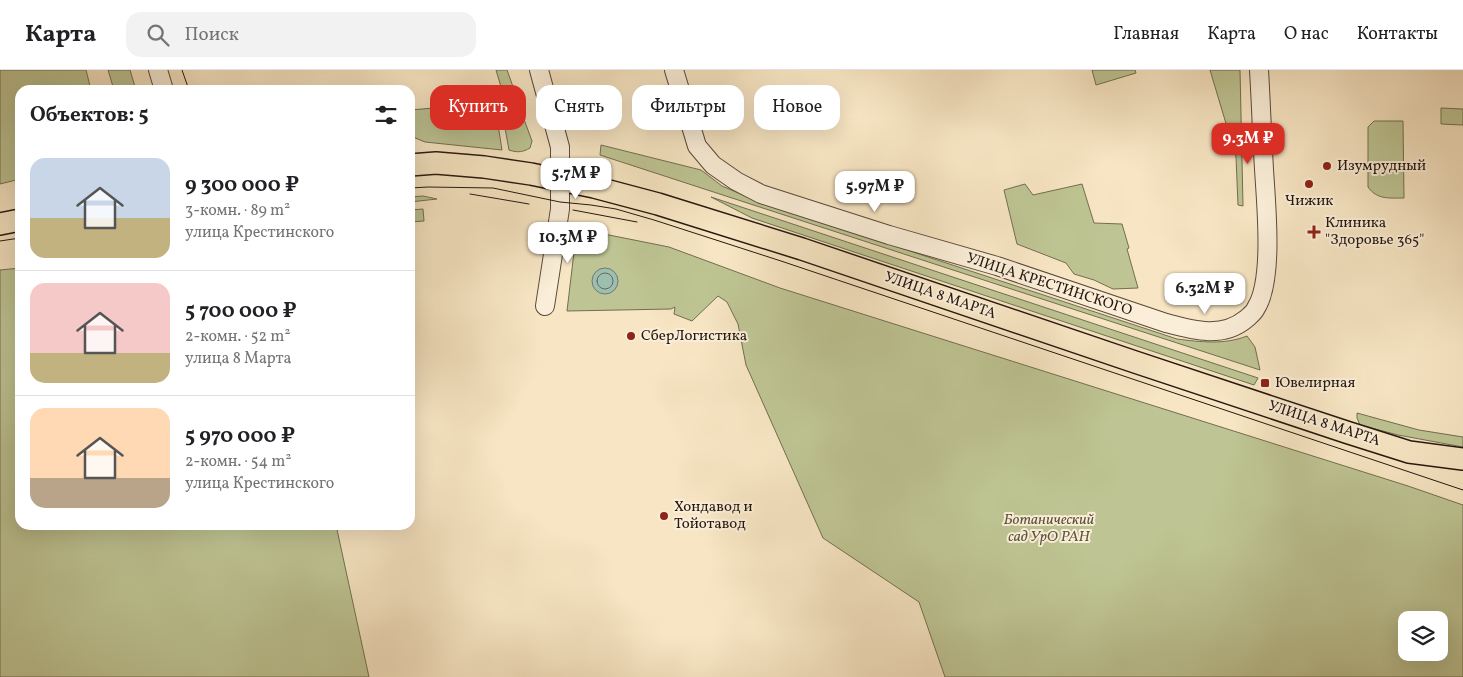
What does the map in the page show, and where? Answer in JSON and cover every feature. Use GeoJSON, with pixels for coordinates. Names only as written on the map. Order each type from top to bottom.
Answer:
{"type":"FeatureCollection","features":[{"type":"Feature","properties":{"kind":"main road","name":"УЛИЦА 8 МАРТА"},"geometry":{"type":"LineString","coordinates":[[415,165],[436,163],[484,167],[559,180],[658,204],[802,249],[1144,365],[1409,452],[1463,459]]}},
{"type":"Feature","properties":{"kind":"main road"},"geometry":{"type":"LineString","coordinates":[[0,224],[15,221]]}},
{"type":"Feature","properties":{"kind":"street"},"geometry":{"type":"LineString","coordinates":[[158,70],[162,85]]}},
{"type":"Feature","properties":{"kind":"street"},"geometry":{"type":"LineString","coordinates":[[538,70],[560,147],[560,208],[545,306]]}},
{"type":"Feature","properties":{"kind":"street","name":"УЛИЦА КРЕСТИНСКОГО"},"geometry":{"type":"LineString","coordinates":[[674,70],[697,146],[713,165],[736,181],[761,194],[889,235],[997,266],[1166,323],[1191,330],[1216,332],[1235,326],[1256,310],[1262,297],[1265,281],[1267,215],[1259,70]]}},
{"type":"Feature","properties":{"kind":"green space"},"geometry":{"type":"Polygon","coordinates":[[[0,70],[86,70],[90,85],[15,85],[15,180],[0,184],[0,70]]]}},
{"type":"Feature","properties":{"kind":"green space"},"geometry":{"type":"Polygon","coordinates":[[[108,70],[130,70],[134,85],[112,85],[108,70]]]}},
{"type":"Feature","properties":{"kind":"green space"},"geometry":{"type":"Polygon","coordinates":[[[496,70],[507,70],[512,85],[500,85],[496,70]]]}},
{"type":"Feature","properties":{"kind":"green space"},"geometry":{"type":"Polygon","coordinates":[[[1092,70],[1135,70],[1136,73],[1096,85],[1092,70]]]}},
{"type":"Feature","properties":{"kind":"green space"},"geometry":{"type":"Polygon","coordinates":[[[1210,70],[1240,70],[1243,206],[1238,205],[1236,157],[1210,70]]]}},
{"type":"Feature","properties":{"kind":"green space"},"geometry":{"type":"Polygon","coordinates":[[[430,108],[430,130],[499,130],[502,150],[425,142],[415,138],[415,110],[430,108]]]}},
{"type":"Feature","properties":{"kind":"green space"},"geometry":{"type":"Polygon","coordinates":[[[1441,108],[1463,109],[1463,125],[1441,124],[1441,108]]]}},
{"type":"Feature","properties":{"kind":"green space"},"geometry":{"type":"Polygon","coordinates":[[[1374,121],[1403,121],[1404,198],[1380,196],[1368,187],[1368,127],[1374,121]]]}},
{"type":"Feature","properties":{"kind":"green space"},"geometry":{"type":"Polygon","coordinates":[[[526,125],[532,141],[530,148],[518,152],[509,150],[505,130],[526,130],[526,125]]]}},
{"type":"Feature","properties":{"kind":"green space"},"geometry":{"type":"Polygon","coordinates":[[[601,145],[701,170],[722,186],[752,199],[1177,339],[1221,342],[1247,336],[1255,347],[1260,370],[600,155],[601,145]]]}},
{"type":"Feature","properties":{"kind":"green space"},"geometry":{"type":"Polygon","coordinates":[[[1025,184],[1033,195],[1082,184],[1094,223],[1122,224],[1138,288],[1113,289],[1094,280],[1074,274],[1066,263],[1017,244],[1004,190],[1025,184]]]}},
{"type":"Feature","properties":{"kind":"green space"},"geometry":{"type":"Polygon","coordinates":[[[423,196],[437,199],[415,201],[415,197],[423,196]]]}},
{"type":"Feature","properties":{"kind":"green space"},"geometry":{"type":"Polygon","coordinates":[[[711,197],[1258,378],[1254,385],[752,218],[711,197]]]}},
{"type":"Feature","properties":{"kind":"green space"},"geometry":{"type":"Polygon","coordinates":[[[423,209],[424,221],[415,222],[415,210],[423,209]]]}},
{"type":"Feature","properties":{"kind":"green space","name":"Ботанический сад УрО РАН"},"geometry":{"type":"Polygon","coordinates":[[[577,227],[608,237],[604,234],[669,247],[780,288],[1463,505],[1463,677],[945,677],[919,602],[823,538],[746,365],[738,324],[727,302],[718,296],[692,321],[674,314],[675,307],[671,309],[567,311],[577,227]]]}},
{"type":"Feature","properties":{"kind":"green space"},"geometry":{"type":"Polygon","coordinates":[[[15,268],[15,530],[337,530],[369,677],[0,677],[0,270],[15,268]]]}},
{"type":"Feature","properties":{"kind":"green space"},"geometry":{"type":"Polygon","coordinates":[[[1357,413],[1419,430],[1463,437],[1463,447],[1398,435],[1360,425],[1357,413]]]}},
{"type":"Feature","properties":{"kind":"water"},"geometry":{"type":"Polygon","coordinates":[[[605,268],[615,271],[618,281],[615,291],[605,294],[595,291],[592,281],[595,271],[605,268]]]}},
{"type":"Feature","properties":{"kind":"tram line"},"geometry":{"type":"LineString","coordinates":[[182,70],[187,85]]}},
{"type":"Feature","properties":{"kind":"tram line"},"geometry":{"type":"LineString","coordinates":[[415,188],[493,188],[560,202],[616,209],[781,261],[1463,490]]}},
{"type":"Feature","properties":{"kind":"tram line"},"geometry":{"type":"LineString","coordinates":[[470,194],[529,204]]}},
{"type":"Feature","properties":{"kind":"tram line"},"geometry":{"type":"LineString","coordinates":[[573,210],[637,222]]}},
{"type":"Feature","properties":{"kind":"tram line"},"geometry":{"type":"LineString","coordinates":[[0,241],[15,239]]}},
{"type":"Feature","properties":{"kind":"place","name":"Изумрудный"},"geometry":{"type":"Point","coordinates":[1327,166]}},
{"type":"Feature","properties":{"kind":"place","name":"Чижик"},"geometry":{"type":"Point","coordinates":[1309,184]}},
{"type":"Feature","properties":{"kind":"place","name":"Клиника \"Здоровье 365\""},"geometry":{"type":"Point","coordinates":[1314,232]}},
{"type":"Feature","properties":{"kind":"place","name":"СберЛогистика"},"geometry":{"type":"Point","coordinates":[631,336]}},
{"type":"Feature","properties":{"kind":"place","name":"Ювелирная"},"geometry":{"type":"Point","coordinates":[1265,383]}},
{"type":"Feature","properties":{"kind":"place","name":"Хондавод и Тойотавод"},"geometry":{"type":"Point","coordinates":[664,516]}}]}
